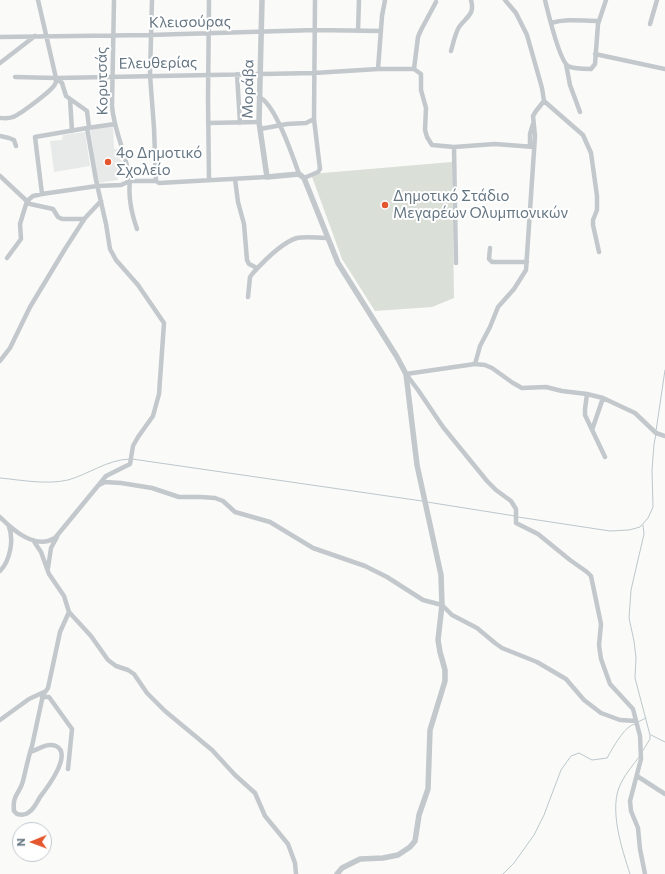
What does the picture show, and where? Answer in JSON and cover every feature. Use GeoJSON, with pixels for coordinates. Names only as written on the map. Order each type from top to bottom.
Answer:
{"type":"FeatureCollection","features":[{"type":"Feature","properties":{"kind":"street"},"geometry":{"type":"LineString","coordinates":[[0,118],[11,118],[54,86],[56,78],[38,0]]}},
{"type":"Feature","properties":{"kind":"street","name":"Κορυτσάς"},"geometry":{"type":"LineString","coordinates":[[114,0],[112,111],[127,160],[130,194],[137,229]]}},
{"type":"Feature","properties":{"kind":"street"},"geometry":{"type":"LineString","coordinates":[[152,0],[150,75],[157,182]]}},
{"type":"Feature","properties":{"kind":"street"},"geometry":{"type":"LineString","coordinates":[[209,0],[209,180]]}},
{"type":"Feature","properties":{"kind":"street","name":"Μοράβα"},"geometry":{"type":"LineString","coordinates":[[262,0],[259,122],[267,177]]}},
{"type":"Feature","properties":{"kind":"street"},"geometry":{"type":"LineString","coordinates":[[7,258],[21,239],[20,224],[27,201],[33,196],[97,186],[122,185],[130,182],[301,176],[318,172],[320,169],[314,119],[316,0]]}},
{"type":"Feature","properties":{"kind":"street"},"geometry":{"type":"LineString","coordinates":[[358,31],[359,0]]}},
{"type":"Feature","properties":{"kind":"street"},"geometry":{"type":"LineString","coordinates":[[378,69],[385,0]]}},
{"type":"Feature","properties":{"kind":"street"},"geometry":{"type":"LineString","coordinates":[[451,51],[459,28],[470,16],[472,11],[471,0]]}},
{"type":"Feature","properties":{"kind":"street"},"geometry":{"type":"LineString","coordinates":[[505,0],[516,13],[527,35],[542,88],[544,101],[583,135],[591,153],[597,196],[597,210],[594,225],[599,252]]}},
{"type":"Feature","properties":{"kind":"street"},"geometry":{"type":"LineString","coordinates":[[546,0],[560,52],[566,64],[570,85],[580,112]]}},
{"type":"Feature","properties":{"kind":"street"},"geometry":{"type":"LineString","coordinates":[[566,64],[577,68],[590,69],[595,64],[598,21],[606,0]]}},
{"type":"Feature","properties":{"kind":"street"},"geometry":{"type":"LineString","coordinates":[[650,24],[657,0]]}},
{"type":"Feature","properties":{"kind":"street"},"geometry":{"type":"LineString","coordinates":[[436,2],[418,37],[414,69],[419,72],[421,76],[421,90],[426,108],[425,130],[432,145],[454,146],[483,144],[532,147]]}},
{"type":"Feature","properties":{"kind":"street"},"geometry":{"type":"LineString","coordinates":[[552,23],[561,20],[598,21]]}},
{"type":"Feature","properties":{"kind":"street","name":"Κλεισούρας"},"geometry":{"type":"LineString","coordinates":[[0,37],[209,34],[315,30],[381,31]]}},
{"type":"Feature","properties":{"kind":"street"},"geometry":{"type":"LineString","coordinates":[[0,63],[35,36]]}},
{"type":"Feature","properties":{"kind":"street"},"geometry":{"type":"LineString","coordinates":[[595,54],[665,69]]}},
{"type":"Feature","properties":{"kind":"street","name":"Ελευθερίας"},"geometry":{"type":"LineString","coordinates":[[15,77],[56,78],[314,73],[378,69],[414,69]]}},
{"type":"Feature","properties":{"kind":"street"},"geometry":{"type":"LineString","coordinates":[[237,74],[240,123]]}},
{"type":"Feature","properties":{"kind":"street"},"geometry":{"type":"LineString","coordinates":[[47,570],[51,548],[66,523],[106,476],[130,464],[132,449],[138,437],[152,418],[159,394],[164,323],[151,302],[114,257],[109,246],[106,224],[97,186],[88,128],[88,111],[65,94],[62,83],[56,78]]}},
{"type":"Feature","properties":{"kind":"street"},"geometry":{"type":"LineString","coordinates":[[259,97],[268,104],[280,126],[342,270],[406,374],[443,427],[487,481],[496,490],[509,498],[516,509],[515,521],[518,525],[538,534],[591,576],[601,624],[599,645],[601,659],[610,684],[633,710],[640,736],[642,753],[630,806],[638,828],[641,858],[645,874]]}},
{"type":"Feature","properties":{"kind":"street"},"geometry":{"type":"LineString","coordinates":[[70,98],[72,131]]}},
{"type":"Feature","properties":{"kind":"street"},"geometry":{"type":"LineString","coordinates":[[475,364],[480,346],[498,307],[511,293],[526,270],[534,113],[544,101]]}},
{"type":"Feature","properties":{"kind":"street"},"geometry":{"type":"LineString","coordinates":[[260,129],[306,123],[314,119]]}},
{"type":"Feature","properties":{"kind":"street"},"geometry":{"type":"LineString","coordinates":[[208,124],[259,122]]}},
{"type":"Feature","properties":{"kind":"street"},"geometry":{"type":"LineString","coordinates":[[42,194],[35,137],[115,124]]}},
{"type":"Feature","properties":{"kind":"street"},"geometry":{"type":"LineString","coordinates":[[0,136],[14,140],[16,146]]}},
{"type":"Feature","properties":{"kind":"street"},"geometry":{"type":"LineString","coordinates":[[454,146],[456,263]]}},
{"type":"Feature","properties":{"kind":"street"},"geometry":{"type":"LineString","coordinates":[[0,176],[30,204],[54,209],[58,217],[62,219],[84,219]]}},
{"type":"Feature","properties":{"kind":"street"},"geometry":{"type":"LineString","coordinates":[[235,179],[238,202],[244,224],[247,260],[249,264],[257,268]]}},
{"type":"Feature","properties":{"kind":"street"},"geometry":{"type":"LineString","coordinates":[[0,361],[10,348],[33,303],[84,219],[101,201]]}},
{"type":"Feature","properties":{"kind":"street"},"geometry":{"type":"LineString","coordinates":[[248,297],[250,277],[257,268],[283,245],[292,240],[304,237],[328,238]]}},
{"type":"Feature","properties":{"kind":"street"},"geometry":{"type":"LineString","coordinates":[[490,248],[489,259],[492,262],[527,262]]}},
{"type":"Feature","properties":{"kind":"street"},"geometry":{"type":"LineString","coordinates":[[406,374],[475,364],[492,368],[522,388],[546,387],[603,398],[634,413],[656,433],[665,436]]}},
{"type":"Feature","properties":{"kind":"street"},"geometry":{"type":"LineString","coordinates":[[337,874],[342,868],[360,859],[382,858],[398,855],[410,847],[415,841],[419,815],[428,789],[430,730],[445,681],[445,670],[438,640],[442,605],[441,575],[417,459],[406,374]]}},
{"type":"Feature","properties":{"kind":"street"},"geometry":{"type":"LineString","coordinates":[[587,394],[584,409],[585,415],[605,457]]}},
{"type":"Feature","properties":{"kind":"street"},"geometry":{"type":"LineString","coordinates":[[592,430],[603,398]]}},
{"type":"Feature","properties":{"kind":"street"},"geometry":{"type":"LineString","coordinates":[[99,485],[105,482],[121,483],[152,488],[179,497],[207,497],[219,499],[235,512],[270,522],[313,548],[365,566],[388,577],[423,600],[442,605],[452,615],[477,628],[502,648],[537,662],[566,679],[584,700],[601,713],[620,720],[636,721]]}},
{"type":"Feature","properties":{"kind":"street"},"geometry":{"type":"LineString","coordinates":[[0,518],[20,535],[33,540],[48,540],[58,535]]}},
{"type":"Feature","properties":{"kind":"street"},"geometry":{"type":"LineString","coordinates":[[0,571],[6,565],[8,557],[11,534],[9,527]]}},
{"type":"Feature","properties":{"kind":"street"},"geometry":{"type":"LineString","coordinates":[[33,540],[41,552],[49,574],[64,596],[69,612],[88,632],[109,661],[116,666],[128,670],[134,674],[147,693],[165,711],[212,750],[235,775],[253,790],[265,816],[288,844],[295,863],[296,874]]}},
{"type":"Feature","properties":{"kind":"street"},"geometry":{"type":"LineString","coordinates":[[30,752],[46,745],[55,745],[60,748],[62,760],[50,784],[30,812],[22,815],[17,814],[14,811],[14,799],[22,787],[26,763],[30,752],[43,694],[48,688],[61,629],[69,612]]}},
{"type":"Feature","properties":{"kind":"street"},"geometry":{"type":"LineString","coordinates":[[0,720],[30,699],[43,694]]}},
{"type":"Feature","properties":{"kind":"street"},"geometry":{"type":"LineString","coordinates":[[43,694],[49,698],[72,729],[68,769]]}},
{"type":"Feature","properties":{"kind":"street"},"geometry":{"type":"LineString","coordinates":[[637,776],[665,794]]}},
{"type":"Feature","properties":{"kind":"shaded area","name":"4ο Δημοτικό Σχολείο"},"geometry":{"type":"Polygon","coordinates":[[[113,126],[114,149],[120,149],[123,172],[116,174],[118,180],[98,183],[90,129],[113,126]]]}},
{"type":"Feature","properties":{"kind":"shaded area"},"geometry":{"type":"Polygon","coordinates":[[[85,132],[90,166],[54,172],[50,141],[62,140],[63,135],[85,132]]]}},
{"type":"Feature","properties":{"kind":"shaded area"},"geometry":{"type":"Polygon","coordinates":[[[452,162],[454,298],[432,307],[375,311],[342,259],[311,174],[452,162]]]}},
{"type":"Feature","properties":{"kind":"waterway"},"geometry":{"type":"LineString","coordinates":[[656,431],[665,370]]}},
{"type":"Feature","properties":{"kind":"waterway"},"geometry":{"type":"LineString","coordinates":[[518,517],[610,531],[629,530],[640,527],[648,518],[653,507],[652,470],[656,434]]}},
{"type":"Feature","properties":{"kind":"waterway"},"geometry":{"type":"LineString","coordinates":[[0,478],[34,482],[68,480],[113,462],[129,459]]}},
{"type":"Feature","properties":{"kind":"waterway"},"geometry":{"type":"LineString","coordinates":[[132,459],[422,501]]}},
{"type":"Feature","properties":{"kind":"waterway"},"geometry":{"type":"LineString","coordinates":[[427,502],[515,516]]}},
{"type":"Feature","properties":{"kind":"waterway"},"geometry":{"type":"LineString","coordinates":[[642,752],[650,739],[650,735],[635,678],[636,658],[629,618],[631,590],[644,534],[643,525]]}},
{"type":"Feature","properties":{"kind":"waterway"},"geometry":{"type":"LineString","coordinates":[[638,722],[646,718]]}},
{"type":"Feature","properties":{"kind":"waterway"},"geometry":{"type":"LineString","coordinates":[[503,874],[514,863],[534,835],[544,815],[561,770],[571,756],[579,753],[592,760],[607,758],[623,733],[635,724]]}},
{"type":"Feature","properties":{"kind":"waterway"},"geometry":{"type":"LineString","coordinates":[[651,735],[665,742]]}},
{"type":"Feature","properties":{"kind":"waterway"},"geometry":{"type":"LineString","coordinates":[[630,874],[620,841],[616,816],[616,804],[617,793],[621,783],[627,772],[639,757]]}},
{"type":"Feature","properties":{"kind":"place","name":"4ο Δημοτικό Σχολείο"},"geometry":{"type":"Point","coordinates":[108,162]}},
{"type":"Feature","properties":{"kind":"place","name":"Δημοτικό Στάδιο Μεγαρέων Ολυμπιονικών"},"geometry":{"type":"Point","coordinates":[385,205]}}]}
